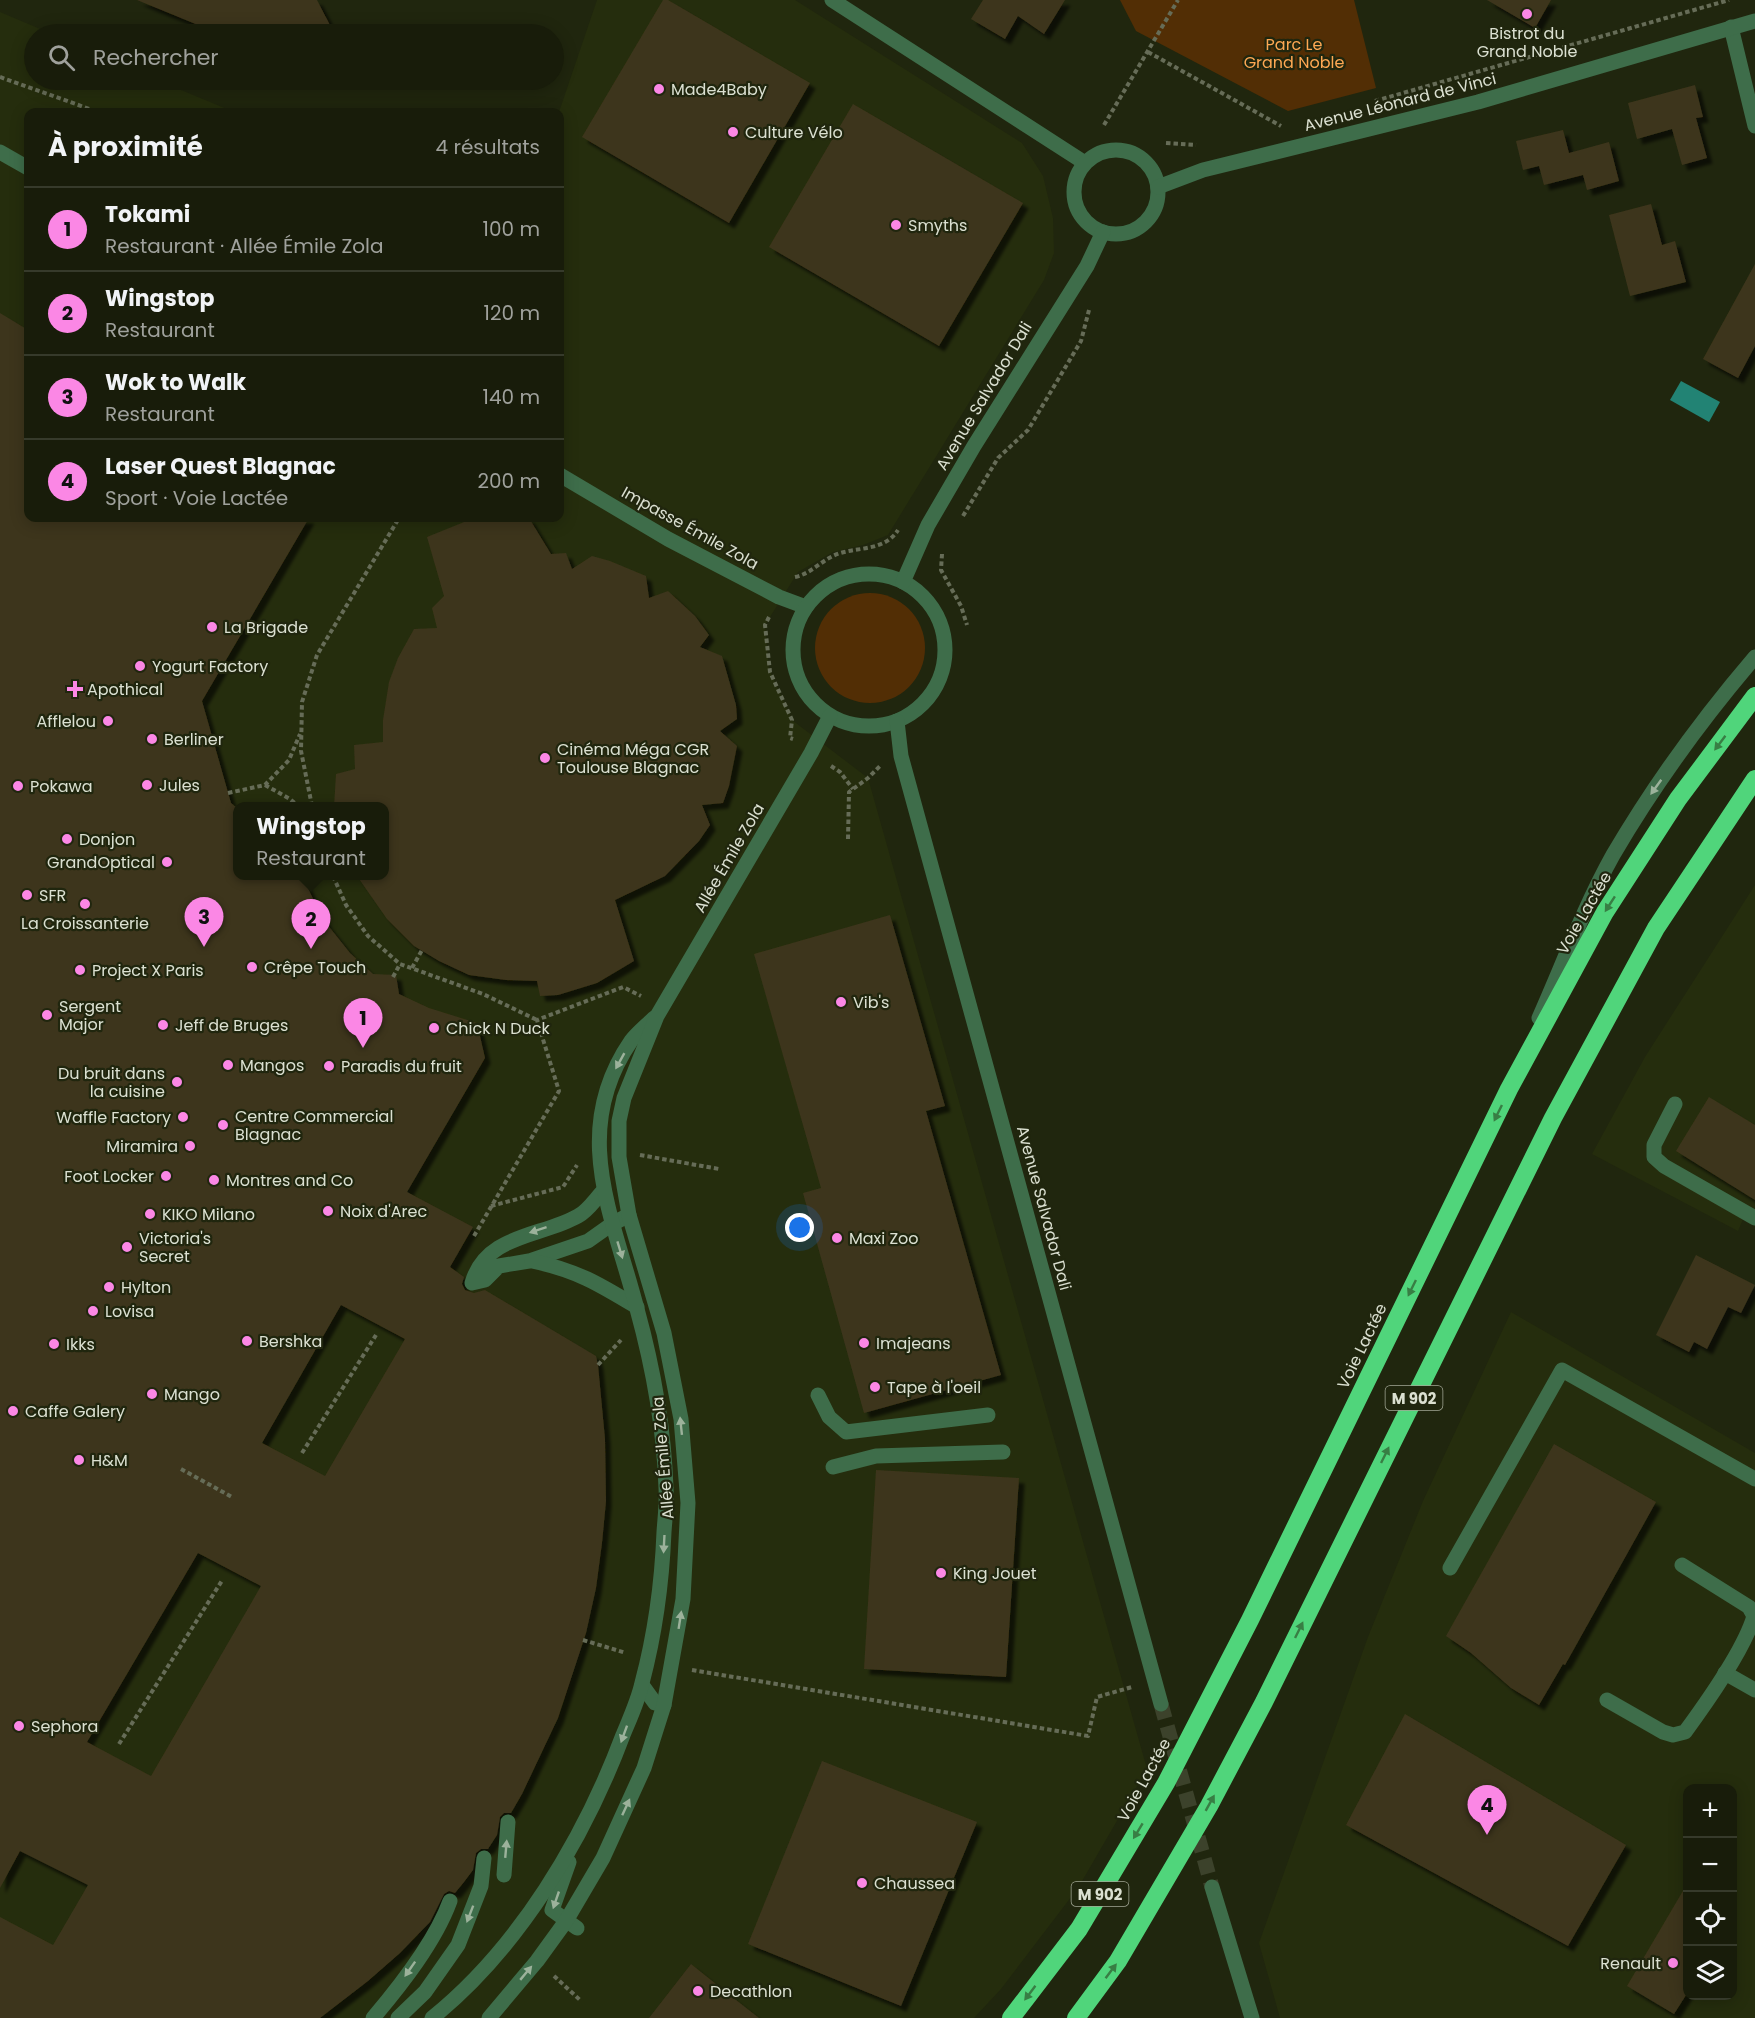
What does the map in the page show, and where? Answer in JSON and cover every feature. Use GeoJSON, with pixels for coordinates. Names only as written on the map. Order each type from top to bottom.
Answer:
{"type":"FeatureCollection","features":[{"type":"Feature","properties":{"kind":"highway","name":"Voie Lactée"},"geometry":{"type":"LineString","coordinates":[[1011,2018],[1079,1929],[1166,1783],[1250,1620],[1509,1089],[1605,912],[1678,799],[1755,696]]}},
{"type":"Feature","properties":{"kind":"highway","name":"M 902"},"geometry":{"type":"LineString","coordinates":[[1076,2018],[1118,1961],[1225,1775],[1264,1702],[1553,1118],[1656,928],[1755,779]]}},
{"type":"Feature","properties":{"kind":"street"},"geometry":{"type":"LineString","coordinates":[[832,0],[1085,163]]}},
{"type":"Feature","properties":{"kind":"street","name":"Avenue Léonard de Vinci"},"geometry":{"type":"LineString","coordinates":[[1158,187],[1203,170],[1478,102],[1755,21]]}},
{"type":"Feature","properties":{"kind":"street"},"geometry":{"type":"LineString","coordinates":[[1731,27],[1755,126]]}},
{"type":"Feature","properties":{"kind":"street"},"geometry":{"type":"LineString","coordinates":[[1104,151],[1128,151],[1142,158],[1150,167],[1158,187],[1155,209],[1141,226],[1129,232],[1112,234],[1091,226],[1083,218],[1075,201],[1075,183],[1079,172],[1085,163],[1104,151]]}},
{"type":"Feature","properties":{"kind":"street"},"geometry":{"type":"LineString","coordinates":[[0,152],[24,166]]}},
{"type":"Feature","properties":{"kind":"street","name":"Avenue Salvador Dali"},"geometry":{"type":"LineString","coordinates":[[903,582],[928,525],[974,446],[1087,266],[1103,232]]}},
{"type":"Feature","properties":{"kind":"street","name":"Impasse Émile Zola"},"geometry":{"type":"LineString","coordinates":[[564,477],[668,539],[779,597],[806,607]]}},
{"type":"Feature","properties":{"kind":"street"},"geometry":{"type":"LineString","coordinates":[[877,574],[903,582],[921,594],[934,611],[943,632],[945,653],[941,674],[931,694],[916,710],[897,721],[875,726],[852,725],[830,716],[813,703],[794,667],[792,646],[796,625],[806,607],[825,587],[850,576],[877,574]]}},
{"type":"Feature","properties":{"kind":"street"},"geometry":{"type":"LineString","coordinates":[[1509,1089],[1584,913],[1612,857],[1651,793],[1755,657]]}},
{"type":"Feature","properties":{"kind":"street","name":"Allée Émile Zola"},"geometry":{"type":"LineString","coordinates":[[489,2018],[571,1925],[608,1848],[644,1768],[664,1705],[683,1599],[688,1503],[681,1419],[664,1333],[630,1215],[620,1157],[619,1121],[624,1098],[657,1016],[811,753],[830,716]]}},
{"type":"Feature","properties":{"kind":"street","name":"Avenue Salvador Dali"},"geometry":{"type":"LineString","coordinates":[[897,721],[902,756],[1161,1704]]}},
{"type":"Feature","properties":{"kind":"street","name":"Allée Émile Zola"},"geometry":{"type":"LineString","coordinates":[[432,2018],[447,2011],[510,1940],[546,1887],[579,1834],[609,1774],[642,1685],[663,1561],[667,1491],[658,1405],[637,1307],[604,1190],[599,1127],[603,1097],[632,1039],[657,1016]]}},
{"type":"Feature","properties":{"kind":"street"},"geometry":{"type":"LineString","coordinates":[[1675,1104],[1654,1145],[1654,1157],[1664,1166],[1755,1218]]}},
{"type":"Feature","properties":{"kind":"street"},"geometry":{"type":"LineString","coordinates":[[604,1190],[579,1216],[517,1237],[489,1254],[474,1274],[472,1282],[485,1280],[499,1266],[529,1261],[588,1241],[612,1224],[630,1215]]}},
{"type":"Feature","properties":{"kind":"street"},"geometry":{"type":"LineString","coordinates":[[529,1261],[561,1267],[587,1277],[637,1307]]}},
{"type":"Feature","properties":{"kind":"street"},"geometry":{"type":"LineString","coordinates":[[1450,1568],[1562,1370],[1755,1479]]}},
{"type":"Feature","properties":{"kind":"street"},"geometry":{"type":"LineString","coordinates":[[818,1395],[829,1418],[846,1432],[988,1414]]}},
{"type":"Feature","properties":{"kind":"street"},"geometry":{"type":"LineString","coordinates":[[833,1467],[876,1456],[1003,1452]]}},
{"type":"Feature","properties":{"kind":"street"},"geometry":{"type":"LineString","coordinates":[[667,1491],[676,1499],[688,1503]]}},
{"type":"Feature","properties":{"kind":"street"},"geometry":{"type":"LineString","coordinates":[[1607,1700],[1663,1732],[1673,1735],[1685,1732],[1725,1673],[1751,1627],[1755,1616],[1749,1607],[1682,1564]]}},
{"type":"Feature","properties":{"kind":"street"},"geometry":{"type":"LineString","coordinates":[[1725,1673],[1755,1690]]}},
{"type":"Feature","properties":{"kind":"street"},"geometry":{"type":"LineString","coordinates":[[642,1685],[655,1703],[664,1705]]}},
{"type":"Feature","properties":{"kind":"street"},"geometry":{"type":"LineString","coordinates":[[504,1875],[508,1822]]}},
{"type":"Feature","properties":{"kind":"street","name":"Allée Émile Zola"},"geometry":{"type":"LineString","coordinates":[[571,1925],[552,1910],[579,1834]]}},
{"type":"Feature","properties":{"kind":"street"},"geometry":{"type":"LineString","coordinates":[[398,2018],[424,1992],[458,1945],[482,1886],[484,1858]]}},
{"type":"Feature","properties":{"kind":"street"},"geometry":{"type":"LineString","coordinates":[[1212,1887],[1252,2018]]}},
{"type":"Feature","properties":{"kind":"street"},"geometry":{"type":"LineString","coordinates":[[373,2018],[415,1963],[442,1921],[450,1901]]}},
{"type":"Feature","properties":{"kind":"path"},"geometry":{"type":"LineString","coordinates":[[1104,125],[1178,0]]}},
{"type":"Feature","properties":{"kind":"path"},"geometry":{"type":"LineString","coordinates":[[1370,102],[1729,0]]}},
{"type":"Feature","properties":{"kind":"path"},"geometry":{"type":"LineString","coordinates":[[1148,52],[1311,144]]}},
{"type":"Feature","properties":{"kind":"path"},"geometry":{"type":"LineString","coordinates":[[0,77],[24,86]]}},
{"type":"Feature","properties":{"kind":"path"},"geometry":{"type":"LineString","coordinates":[[36,90],[87,108]]}},
{"type":"Feature","properties":{"kind":"path"},"geometry":{"type":"LineString","coordinates":[[1268,127],[1290,122]]}},
{"type":"Feature","properties":{"kind":"path"},"geometry":{"type":"LineString","coordinates":[[1166,143],[1191,146],[1202,144]]}},
{"type":"Feature","properties":{"kind":"path"},"geometry":{"type":"LineString","coordinates":[[961,520],[998,458],[1028,430],[1081,341],[1090,304]]}},
{"type":"Feature","properties":{"kind":"path"},"geometry":{"type":"LineString","coordinates":[[311,802],[301,752],[302,702],[317,655],[397,522]]}},
{"type":"Feature","properties":{"kind":"path"},"geometry":{"type":"LineString","coordinates":[[853,789],[840,772],[790,738],[792,720],[770,672],[765,625],[789,578],[802,576],[834,555],[869,549],[894,536],[901,526]]}},
{"type":"Feature","properties":{"kind":"path"},"geometry":{"type":"LineString","coordinates":[[943,550],[941,570],[961,606],[967,625]]}},
{"type":"Feature","properties":{"kind":"path"},"geometry":{"type":"LineString","coordinates":[[228,793],[265,785],[289,760],[301,731]]}},
{"type":"Feature","properties":{"kind":"path"},"geometry":{"type":"LineString","coordinates":[[848,839],[849,792],[885,761]]}},
{"type":"Feature","properties":{"kind":"path"},"geometry":{"type":"LineString","coordinates":[[265,785],[292,802]]}},
{"type":"Feature","properties":{"kind":"path"},"geometry":{"type":"LineString","coordinates":[[335,880],[346,905],[368,936],[400,964],[483,994],[537,1020],[623,987],[648,998]]}},
{"type":"Feature","properties":{"kind":"path"},"geometry":{"type":"LineString","coordinates":[[412,968],[422,950]]}},
{"type":"Feature","properties":{"kind":"path"},"geometry":{"type":"LineString","coordinates":[[393,976],[400,964]]}},
{"type":"Feature","properties":{"kind":"path"},"geometry":{"type":"LineString","coordinates":[[471,1241],[559,1091],[537,1020]]}},
{"type":"Feature","properties":{"kind":"path"},"geometry":{"type":"LineString","coordinates":[[620,1157],[632,1153],[719,1169]]}},
{"type":"Feature","properties":{"kind":"path"},"geometry":{"type":"LineString","coordinates":[[491,1206],[563,1187],[580,1160],[600,1157]]}},
{"type":"Feature","properties":{"kind":"path"},"geometry":{"type":"LineString","coordinates":[[598,1365],[627,1333]]}},
{"type":"Feature","properties":{"kind":"path"},"geometry":{"type":"LineString","coordinates":[[302,1453],[376,1335]]}},
{"type":"Feature","properties":{"kind":"path"},"geometry":{"type":"LineString","coordinates":[[182,1469],[232,1497]]}},
{"type":"Feature","properties":{"kind":"path"},"geometry":{"type":"LineString","coordinates":[[119,1744],[223,1579]]}},
{"type":"Feature","properties":{"kind":"path"},"geometry":{"type":"LineString","coordinates":[[583,1640],[636,1656]]}},
{"type":"Feature","properties":{"kind":"path"},"geometry":{"type":"LineString","coordinates":[[686,1669],[1088,1736],[1097,1696],[1139,1685]]}},
{"type":"Feature","properties":{"kind":"shaded area"},"geometry":{"type":"Polygon","coordinates":[[[597,0],[795,0],[1022,143],[1043,176],[1053,218],[1054,253],[1044,280],[888,535],[863,545],[833,552],[798,572],[765,625],[769,669],[792,720],[868,778],[1147,1769],[1078,1888],[1001,1989],[974,2018],[0,2018],[0,12],[28,24],[24,24],[24,90],[181,90],[224,108],[24,108],[24,522],[564,522],[564,108],[560,108],[597,0]]]}},
{"type":"Feature","properties":{"kind":"shaded area"},"geometry":{"type":"Polygon","coordinates":[[[1755,885],[1755,1226],[1743,1219],[1738,1231],[1592,1154],[1645,1057],[1755,885]]]}},
{"type":"Feature","properties":{"kind":"shaded area"},"geometry":{"type":"Polygon","coordinates":[[[1511,1312],[1755,1453],[1755,2018],[1280,2018],[1259,1943],[1368,1637],[1423,1501],[1511,1312]]]}},
{"type":"Feature","properties":{"kind":"green space","name":"Parc Le Grand Noble"},"geometry":{"type":"Polygon","coordinates":[[[1120,0],[1354,0],[1376,88],[1288,111],[1136,31],[1120,0]]]}},
{"type":"Feature","properties":{"kind":"green space"},"geometry":{"type":"Polygon","coordinates":[[[870,593],[891,597],[909,609],[921,627],[925,648],[921,669],[909,687],[891,699],[870,703],[849,699],[831,687],[819,669],[815,648],[819,627],[831,609],[849,597],[870,593]]]}},
{"type":"Feature","properties":{"kind":"water"},"geometry":{"type":"Polygon","coordinates":[[[1681,381],[1720,402],[1709,422],[1670,400],[1681,381]]]}},
{"type":"Feature","properties":{"kind":"building"},"geometry":{"type":"Polygon","coordinates":[[[137,0],[317,0],[329,24],[196,24],[137,0]]]}},
{"type":"Feature","properties":{"kind":"building"},"geometry":{"type":"Polygon","coordinates":[[[663,0],[668,0],[810,83],[729,223],[582,137],[663,0]]]}},
{"type":"Feature","properties":{"kind":"building"},"geometry":{"type":"Polygon","coordinates":[[[983,0],[1065,0],[1044,34],[1018,16],[1005,39],[971,19],[983,0]]]}},
{"type":"Feature","properties":{"kind":"building","name":"Bistrot du Grand Noble"},"geometry":{"type":"Polygon","coordinates":[[[1487,0],[1551,0],[1535,28],[1487,0]]]}},
{"type":"Feature","properties":{"kind":"building"},"geometry":{"type":"Polygon","coordinates":[[[1695,85],[1703,117],[1696,118],[1707,158],[1682,165],[1672,129],[1637,139],[1628,103],[1695,85]]]}},
{"type":"Feature","properties":{"kind":"building","name":"Smyths"},"geometry":{"type":"Polygon","coordinates":[[[853,104],[1023,203],[939,346],[769,247],[853,104]]]}},
{"type":"Feature","properties":{"kind":"building"},"geometry":{"type":"Polygon","coordinates":[[[1563,130],[1569,153],[1609,142],[1619,181],[1587,190],[1583,175],[1544,185],[1539,166],[1523,170],[1516,141],[1563,130]]]}},
{"type":"Feature","properties":{"kind":"building"},"geometry":{"type":"Polygon","coordinates":[[[1651,204],[1662,245],[1675,241],[1686,282],[1630,296],[1609,215],[1651,204]]]}},
{"type":"Feature","properties":{"kind":"building"},"geometry":{"type":"Polygon","coordinates":[[[1755,264],[1755,346],[1738,378],[1703,359],[1755,264]]]}},
{"type":"Feature","properties":{"kind":"building"},"geometry":{"type":"Polygon","coordinates":[[[0,313],[24,328],[24,522],[307,522],[202,701],[233,805],[233,880],[304,880],[323,919],[350,953],[373,974],[396,975],[399,994],[429,1008],[477,1023],[485,1058],[407,1192],[473,1227],[450,1267],[464,1277],[462,1284],[465,1290],[474,1293],[485,1290],[596,1356],[605,1439],[606,1501],[596,1588],[586,1633],[558,1718],[522,1794],[511,1813],[504,1813],[500,1817],[497,1835],[488,1849],[481,1849],[476,1853],[473,1870],[464,1882],[455,1893],[449,1891],[444,1894],[430,1922],[368,1981],[320,2018],[0,2018],[0,1917],[53,1945],[88,1885],[20,1851],[0,1888],[0,313]],[[341,1305],[262,1443],[325,1476],[405,1339],[341,1305]],[[198,1553],[87,1742],[151,1776],[261,1586],[198,1553]]]}},
{"type":"Feature","properties":{"kind":"building","name":"Cinéma Méga CGR Toulouse Blagnac"},"geometry":{"type":"Polygon","coordinates":[[[464,522],[531,522],[551,554],[566,553],[572,569],[592,556],[646,576],[649,598],[668,591],[695,616],[709,635],[700,647],[722,656],[736,705],[737,719],[720,731],[737,746],[723,803],[702,805],[710,825],[699,841],[665,876],[615,900],[634,961],[597,983],[558,995],[540,996],[537,981],[469,975],[414,946],[387,919],[360,880],[389,880],[389,802],[334,802],[336,774],[355,769],[354,745],[383,742],[383,720],[389,682],[398,658],[414,629],[437,628],[432,608],[444,596],[427,537],[464,522]]]}},
{"type":"Feature","properties":{"kind":"building"},"geometry":{"type":"Polygon","coordinates":[[[890,915],[945,1106],[926,1111],[1001,1375],[864,1413],[803,1193],[821,1188],[754,954],[890,915]]]}},
{"type":"Feature","properties":{"kind":"building"},"geometry":{"type":"Polygon","coordinates":[[[1709,1097],[1755,1125],[1755,1200],[1676,1151],[1709,1097]]]}},
{"type":"Feature","properties":{"kind":"building"},"geometry":{"type":"Polygon","coordinates":[[[1696,1255],[1755,1285],[1741,1313],[1728,1307],[1707,1349],[1694,1342],[1689,1352],[1656,1335],[1696,1255]]]}},
{"type":"Feature","properties":{"kind":"building"},"geometry":{"type":"Polygon","coordinates":[[[1554,1444],[1656,1502],[1565,1665],[1563,1664],[1539,1705],[1511,1688],[1471,1653],[1446,1636],[1554,1444]]]}},
{"type":"Feature","properties":{"kind":"building","name":"King Jouet"},"geometry":{"type":"Polygon","coordinates":[[[876,1470],[1019,1478],[1006,1677],[864,1669],[876,1470]]]}},
{"type":"Feature","properties":{"kind":"building"},"geometry":{"type":"Polygon","coordinates":[[[1405,1714],[1626,1845],[1568,1946],[1346,1825],[1405,1714]]]}},
{"type":"Feature","properties":{"kind":"building","name":"Chaussea"},"geometry":{"type":"Polygon","coordinates":[[[822,1761],[977,1822],[901,2006],[748,1944],[822,1761]]]}},
{"type":"Feature","properties":{"kind":"building"},"geometry":{"type":"Polygon","coordinates":[[[1683,1891],[1683,2000],[1674,2014],[1627,1986],[1683,1891]]]}},
{"type":"Feature","properties":{"kind":"building","name":"Decathlon"},"geometry":{"type":"Polygon","coordinates":[[[691,1964],[731,1996],[759,2018],[649,2018],[691,1964]]]}},
{"type":"Feature","properties":{"kind":"tunnel"},"geometry":{"type":"LineString","coordinates":[[1161,1704],[1212,1887]]}},
{"type":"Feature","properties":{"kind":"place","name":"Bistrot du Grand Noble"},"geometry":{"type":"Point","coordinates":[1527,14]}},
{"type":"Feature","properties":{"kind":"place","name":"Made4Baby"},"geometry":{"type":"Point","coordinates":[659,89]}},
{"type":"Feature","properties":{"kind":"place","name":"Culture Vélo"},"geometry":{"type":"Point","coordinates":[733,132]}},
{"type":"Feature","properties":{"kind":"place","name":"Smyths"},"geometry":{"type":"Point","coordinates":[896,225]}},
{"type":"Feature","properties":{"kind":"place","name":"La Brigade"},"geometry":{"type":"Point","coordinates":[212,627]}},
{"type":"Feature","properties":{"kind":"place","name":"Yogurt Factory"},"geometry":{"type":"Point","coordinates":[140,666]}},
{"type":"Feature","properties":{"kind":"place","name":"Apothical"},"geometry":{"type":"Point","coordinates":[75,689]}},
{"type":"Feature","properties":{"kind":"place","name":"Afflelou"},"geometry":{"type":"Point","coordinates":[108,721]}},
{"type":"Feature","properties":{"kind":"place","name":"Berliner"},"geometry":{"type":"Point","coordinates":[152,739]}},
{"type":"Feature","properties":{"kind":"place","name":"Cinéma Méga CGR Toulouse Blagnac"},"geometry":{"type":"Point","coordinates":[545,758]}},
{"type":"Feature","properties":{"kind":"place","name":"Jules"},"geometry":{"type":"Point","coordinates":[147,785]}},
{"type":"Feature","properties":{"kind":"place","name":"Pokawa"},"geometry":{"type":"Point","coordinates":[18,786]}},
{"type":"Feature","properties":{"kind":"place","name":"Donjon"},"geometry":{"type":"Point","coordinates":[67,839]}},
{"type":"Feature","properties":{"kind":"place","name":"GrandOptical"},"geometry":{"type":"Point","coordinates":[167,862]}},
{"type":"Feature","properties":{"kind":"place","name":"SFR"},"geometry":{"type":"Point","coordinates":[27,895]}},
{"type":"Feature","properties":{"kind":"place","name":"La Croissanterie"},"geometry":{"type":"Point","coordinates":[85,904]}},
{"type":"Feature","properties":{"kind":"place","name":"Wok to Walk"},"geometry":{"type":"Point","coordinates":[204,947]}},
{"type":"Feature","properties":{"kind":"place","name":"Wingstop"},"geometry":{"type":"Point","coordinates":[311,949]}},
{"type":"Feature","properties":{"kind":"place","name":"Crêpe Touch"},"geometry":{"type":"Point","coordinates":[252,967]}},
{"type":"Feature","properties":{"kind":"place","name":"Project X Paris"},"geometry":{"type":"Point","coordinates":[80,970]}},
{"type":"Feature","properties":{"kind":"place","name":"Vib's"},"geometry":{"type":"Point","coordinates":[841,1002]}},
{"type":"Feature","properties":{"kind":"place","name":"Sergent Major"},"geometry":{"type":"Point","coordinates":[47,1015]}},
{"type":"Feature","properties":{"kind":"place","name":"Jeff de Bruges"},"geometry":{"type":"Point","coordinates":[163,1025]}},
{"type":"Feature","properties":{"kind":"place","name":"Chick N Duck"},"geometry":{"type":"Point","coordinates":[434,1028]}},
{"type":"Feature","properties":{"kind":"place","name":"Tokami"},"geometry":{"type":"Point","coordinates":[363,1048]}},
{"type":"Feature","properties":{"kind":"place","name":"Mangos"},"geometry":{"type":"Point","coordinates":[228,1065]}},
{"type":"Feature","properties":{"kind":"place","name":"Paradis du fruit"},"geometry":{"type":"Point","coordinates":[329,1066]}},
{"type":"Feature","properties":{"kind":"place","name":"Du bruit dans la cuisine"},"geometry":{"type":"Point","coordinates":[177,1082]}},
{"type":"Feature","properties":{"kind":"place","name":"Waffle Factory"},"geometry":{"type":"Point","coordinates":[183,1117]}},
{"type":"Feature","properties":{"kind":"place","name":"Centre Commercial Blagnac"},"geometry":{"type":"Point","coordinates":[223,1125]}},
{"type":"Feature","properties":{"kind":"place","name":"Miramira"},"geometry":{"type":"Point","coordinates":[190,1146]}},
{"type":"Feature","properties":{"kind":"place","name":"Foot Locker"},"geometry":{"type":"Point","coordinates":[166,1176]}},
{"type":"Feature","properties":{"kind":"place","name":"Montres and Co"},"geometry":{"type":"Point","coordinates":[214,1180]}},
{"type":"Feature","properties":{"kind":"place","name":"Noix d'Arec"},"geometry":{"type":"Point","coordinates":[328,1211]}},
{"type":"Feature","properties":{"kind":"place","name":"KIKO Milano"},"geometry":{"type":"Point","coordinates":[150,1214]}},
{"type":"Feature","properties":{"kind":"place","name":"Maxi Zoo"},"geometry":{"type":"Point","coordinates":[837,1238]}},
{"type":"Feature","properties":{"kind":"place","name":"Victoria's Secret"},"geometry":{"type":"Point","coordinates":[127,1247]}},
{"type":"Feature","properties":{"kind":"place","name":"Hylton"},"geometry":{"type":"Point","coordinates":[109,1287]}},
{"type":"Feature","properties":{"kind":"place","name":"Lovisa"},"geometry":{"type":"Point","coordinates":[93,1311]}},
{"type":"Feature","properties":{"kind":"place","name":"Bershka"},"geometry":{"type":"Point","coordinates":[247,1341]}},
{"type":"Feature","properties":{"kind":"place","name":"Imajeans"},"geometry":{"type":"Point","coordinates":[864,1343]}},
{"type":"Feature","properties":{"kind":"place","name":"Ikks"},"geometry":{"type":"Point","coordinates":[54,1344]}},
{"type":"Feature","properties":{"kind":"place","name":"Tape à l'oeil"},"geometry":{"type":"Point","coordinates":[875,1387]}},
{"type":"Feature","properties":{"kind":"place","name":"Mango"},"geometry":{"type":"Point","coordinates":[152,1394]}},
{"type":"Feature","properties":{"kind":"place","name":"Caffe Galery"},"geometry":{"type":"Point","coordinates":[13,1411]}},
{"type":"Feature","properties":{"kind":"place","name":"H&M"},"geometry":{"type":"Point","coordinates":[79,1460]}},
{"type":"Feature","properties":{"kind":"place","name":"King Jouet"},"geometry":{"type":"Point","coordinates":[941,1573]}},
{"type":"Feature","properties":{"kind":"place","name":"Sephora"},"geometry":{"type":"Point","coordinates":[19,1726]}},
{"type":"Feature","properties":{"kind":"place","name":"Laser Quest Blagnac"},"geometry":{"type":"Point","coordinates":[1487,1835]}},
{"type":"Feature","properties":{"kind":"place","name":"Chaussea"},"geometry":{"type":"Point","coordinates":[862,1883]}},
{"type":"Feature","properties":{"kind":"place","name":"Renault"},"geometry":{"type":"Point","coordinates":[1673,1963]}},
{"type":"Feature","properties":{"kind":"place","name":"Decathlon"},"geometry":{"type":"Point","coordinates":[698,1991]}}]}
